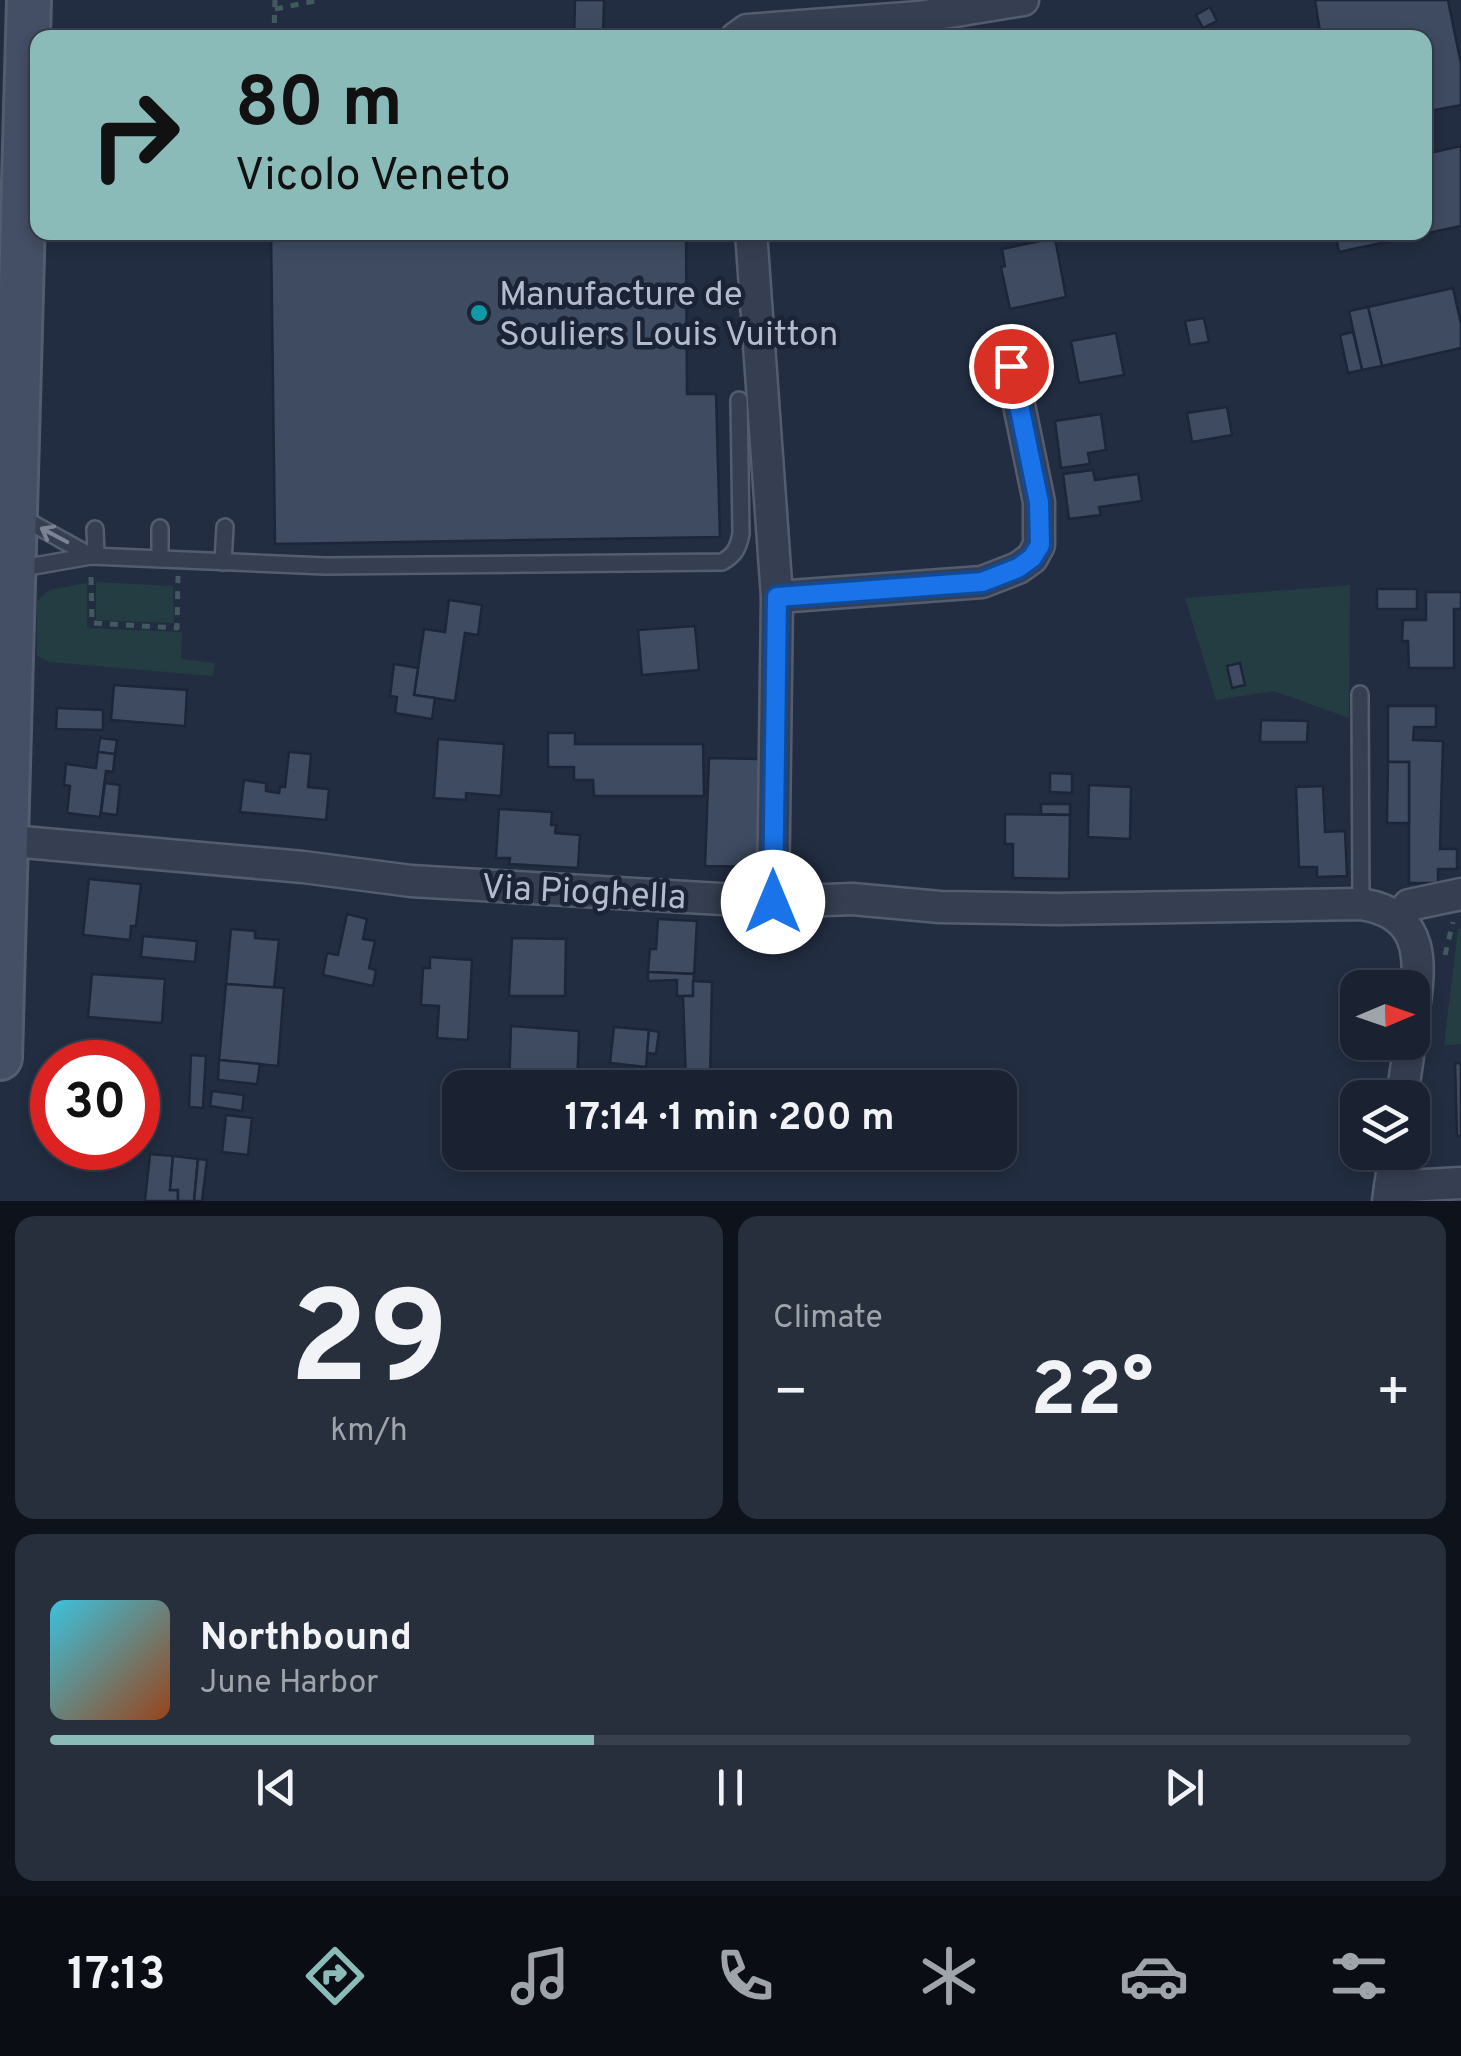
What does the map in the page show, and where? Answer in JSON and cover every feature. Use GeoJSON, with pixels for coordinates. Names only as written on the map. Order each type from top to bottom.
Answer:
{"type":"FeatureCollection","features":[{"type":"Feature","properties":{"kind":"street"},"geometry":{"type":"LineString","coordinates":[[747,30],[919,17],[1023,0]]}},
{"type":"Feature","properties":{"kind":"street"},"geometry":{"type":"LineString","coordinates":[[0,1058],[3,840],[16,520],[21,30]]}},
{"type":"Feature","properties":{"kind":"street"},"geometry":{"type":"LineString","coordinates":[[752,240],[777,597],[773,902]]}},
{"type":"Feature","properties":{"kind":"street"},"geometry":{"type":"LineString","coordinates":[[777,597],[982,582],[1032,558],[1040,545],[1039,502],[1011,366]]}},
{"type":"Feature","properties":{"kind":"street","name":"Via Pioghella"},"geometry":{"type":"LineString","coordinates":[[3,840],[303,867],[411,881],[773,902],[852,899],[940,907],[1058,909],[1362,904],[1399,917]]}},
{"type":"Feature","properties":{"kind":"street"},"geometry":{"type":"LineString","coordinates":[[1417,970],[1414,939],[1399,917],[1409,905],[1461,894]]}},
{"type":"Feature","properties":{"kind":"street"},"geometry":{"type":"LineString","coordinates":[[1389,1194],[1461,1183]]}},
{"type":"Feature","properties":{"kind":"lane"},"geometry":{"type":"LineString","coordinates":[[14,569],[160,559],[325,566],[722,562],[731,557],[741,534],[740,400]]}},
{"type":"Feature","properties":{"kind":"lane"},"geometry":{"type":"LineString","coordinates":[[16,520],[28,521],[93,561]]}},
{"type":"Feature","properties":{"kind":"lane"},"geometry":{"type":"LineString","coordinates":[[223,562],[224,526]]}},
{"type":"Feature","properties":{"kind":"lane"},"geometry":{"type":"LineString","coordinates":[[160,528],[160,559]]}},
{"type":"Feature","properties":{"kind":"lane"},"geometry":{"type":"LineString","coordinates":[[93,561],[96,529]]}},
{"type":"Feature","properties":{"kind":"lane"},"geometry":{"type":"LineString","coordinates":[[1360,694],[1362,904]]}},
{"type":"Feature","properties":{"kind":"path"},"geometry":{"type":"LineString","coordinates":[[274,30],[276,0]]}},
{"type":"Feature","properties":{"kind":"path"},"geometry":{"type":"LineString","coordinates":[[275,9],[320,0]]}},
{"type":"Feature","properties":{"kind":"path"},"geometry":{"type":"LineString","coordinates":[[93,561],[92,623],[178,628],[178,573]]}},
{"type":"Feature","properties":{"kind":"green space"},"geometry":{"type":"Polygon","coordinates":[[[96,582],[173,586],[174,623],[96,620],[96,582]]]}},
{"type":"Feature","properties":{"kind":"green space"},"geometry":{"type":"Polygon","coordinates":[[[87,583],[87,628],[182,632],[181,659],[215,663],[213,676],[49,662],[37,656],[37,601],[49,590],[87,583]]]}},
{"type":"Feature","properties":{"kind":"green space"},"geometry":{"type":"Polygon","coordinates":[[[1350,585],[1349,718],[1274,691],[1216,700],[1185,598],[1350,585]]]}},
{"type":"Feature","properties":{"kind":"green space"},"geometry":{"type":"Polygon","coordinates":[[[1458,929],[1461,1044],[1444,1045],[1458,929]]]}},
{"type":"Feature","properties":{"kind":"building"},"geometry":{"type":"Polygon","coordinates":[[[575,0],[604,0],[603,30],[574,30],[575,0]]]}},
{"type":"Feature","properties":{"kind":"building"},"geometry":{"type":"Polygon","coordinates":[[[1315,0],[1448,0],[1461,64],[1461,105],[1432,111],[1432,30],[1320,30],[1315,0]]]}},
{"type":"Feature","properties":{"kind":"building"},"geometry":{"type":"Polygon","coordinates":[[[1210,7],[1217,21],[1203,28],[1196,15],[1210,7]]]}},
{"type":"Feature","properties":{"kind":"building"},"geometry":{"type":"Polygon","coordinates":[[[1461,146],[1461,226],[1432,232],[1432,152],[1461,146]]]}},
{"type":"Feature","properties":{"kind":"building","name":"Manufacture de Souliers Louis Vuitton"},"geometry":{"type":"Polygon","coordinates":[[[271,240],[686,240],[687,394],[716,394],[720,537],[275,544],[271,240]]]}},
{"type":"Feature","properties":{"kind":"building"},"geometry":{"type":"Polygon","coordinates":[[[1055,240],[1066,297],[1010,309],[1001,267],[1005,266],[1002,249],[1055,240]]]}},
{"type":"Feature","properties":{"kind":"building"},"geometry":{"type":"Polygon","coordinates":[[[1337,240],[1395,240],[1339,252],[1337,240]]]}},
{"type":"Feature","properties":{"kind":"building"},"geometry":{"type":"Polygon","coordinates":[[[1453,288],[1461,324],[1461,348],[1382,366],[1368,307],[1453,288]]]}},
{"type":"Feature","properties":{"kind":"building"},"geometry":{"type":"Polygon","coordinates":[[[1368,307],[1382,366],[1362,370],[1349,311],[1368,307]]]}},
{"type":"Feature","properties":{"kind":"building"},"geometry":{"type":"Polygon","coordinates":[[[1204,318],[1209,342],[1190,345],[1185,321],[1204,318]]]}},
{"type":"Feature","properties":{"kind":"building"},"geometry":{"type":"Polygon","coordinates":[[[1353,332],[1362,370],[1348,373],[1340,335],[1353,332]]]}},
{"type":"Feature","properties":{"kind":"building"},"geometry":{"type":"Polygon","coordinates":[[[1116,333],[1124,375],[1079,383],[1071,341],[1116,333]]]}},
{"type":"Feature","properties":{"kind":"building"},"geometry":{"type":"Polygon","coordinates":[[[1227,407],[1232,435],[1192,442],[1187,413],[1227,407]]]}},
{"type":"Feature","properties":{"kind":"building"},"geometry":{"type":"Polygon","coordinates":[[[1101,414],[1106,450],[1088,453],[1090,464],[1061,468],[1055,421],[1101,414]]]}},
{"type":"Feature","properties":{"kind":"building"},"geometry":{"type":"Polygon","coordinates":[[[1093,470],[1095,480],[1138,474],[1142,501],[1099,507],[1101,515],[1069,519],[1063,474],[1093,470]]]}},
{"type":"Feature","properties":{"kind":"building"},"geometry":{"type":"Polygon","coordinates":[[[1377,589],[1417,589],[1417,609],[1377,609],[1377,589]]]}},
{"type":"Feature","properties":{"kind":"building"},"geometry":{"type":"Polygon","coordinates":[[[1426,592],[1461,592],[1461,609],[1454,609],[1454,668],[1409,668],[1408,641],[1402,641],[1403,620],[1426,620],[1426,592]]]}},
{"type":"Feature","properties":{"kind":"building"},"geometry":{"type":"Polygon","coordinates":[[[449,600],[482,605],[478,635],[465,633],[455,701],[414,695],[424,629],[445,632],[449,600]]]}},
{"type":"Feature","properties":{"kind":"building"},"geometry":{"type":"Polygon","coordinates":[[[695,626],[699,670],[642,675],[638,630],[695,626]]]}},
{"type":"Feature","properties":{"kind":"building"},"geometry":{"type":"Polygon","coordinates":[[[1240,663],[1245,685],[1232,688],[1227,666],[1240,663]]]}},
{"type":"Feature","properties":{"kind":"building"},"geometry":{"type":"Polygon","coordinates":[[[394,664],[418,668],[414,695],[435,698],[432,719],[395,713],[397,697],[390,696],[394,664]]]}},
{"type":"Feature","properties":{"kind":"building"},"geometry":{"type":"Polygon","coordinates":[[[114,685],[187,690],[185,726],[111,720],[114,685]]]}},
{"type":"Feature","properties":{"kind":"building"},"geometry":{"type":"Polygon","coordinates":[[[1388,706],[1436,706],[1436,727],[1414,727],[1413,740],[1443,741],[1440,849],[1457,849],[1457,869],[1438,869],[1438,883],[1409,883],[1409,762],[1388,762],[1388,706]]]}},
{"type":"Feature","properties":{"kind":"building"},"geometry":{"type":"Polygon","coordinates":[[[57,708],[103,710],[103,730],[56,729],[57,708]]]}},
{"type":"Feature","properties":{"kind":"building"},"geometry":{"type":"Polygon","coordinates":[[[1261,720],[1308,721],[1307,742],[1260,742],[1261,720]]]}},
{"type":"Feature","properties":{"kind":"building"},"geometry":{"type":"Polygon","coordinates":[[[548,733],[575,733],[575,744],[703,744],[704,796],[594,796],[593,780],[574,780],[574,767],[548,767],[548,733]]]}},
{"type":"Feature","properties":{"kind":"building"},"geometry":{"type":"Polygon","coordinates":[[[100,738],[117,740],[115,754],[98,752],[100,738]]]}},
{"type":"Feature","properties":{"kind":"building"},"geometry":{"type":"Polygon","coordinates":[[[438,739],[504,744],[501,796],[466,793],[466,800],[434,798],[438,739]]]}},
{"type":"Feature","properties":{"kind":"building"},"geometry":{"type":"Polygon","coordinates":[[[98,752],[115,754],[113,772],[106,771],[100,817],[67,813],[70,786],[64,785],[66,764],[96,768],[98,752]]]}},
{"type":"Feature","properties":{"kind":"building"},"geometry":{"type":"Polygon","coordinates":[[[289,752],[311,754],[308,787],[329,789],[326,820],[240,812],[244,780],[266,783],[266,791],[279,793],[280,787],[285,787],[289,752]]]}},
{"type":"Feature","properties":{"kind":"building"},"geometry":{"type":"Polygon","coordinates":[[[709,758],[759,759],[760,867],[705,866],[709,758]]]}},
{"type":"Feature","properties":{"kind":"building"},"geometry":{"type":"Polygon","coordinates":[[[1388,762],[1409,762],[1409,823],[1387,823],[1388,762]]]}},
{"type":"Feature","properties":{"kind":"building"},"geometry":{"type":"Polygon","coordinates":[[[1050,773],[1072,774],[1072,793],[1050,792],[1050,773]]]}},
{"type":"Feature","properties":{"kind":"building"},"geometry":{"type":"Polygon","coordinates":[[[105,783],[120,785],[117,815],[101,813],[105,783]]]}},
{"type":"Feature","properties":{"kind":"building"},"geometry":{"type":"Polygon","coordinates":[[[1089,785],[1131,787],[1130,839],[1088,837],[1089,785]]]}},
{"type":"Feature","properties":{"kind":"building"},"geometry":{"type":"Polygon","coordinates":[[[1323,786],[1325,832],[1345,831],[1347,876],[1317,877],[1317,867],[1299,867],[1296,787],[1323,786]]]}},
{"type":"Feature","properties":{"kind":"building"},"geometry":{"type":"Polygon","coordinates":[[[1041,804],[1070,804],[1070,815],[1041,814],[1041,804]]]}},
{"type":"Feature","properties":{"kind":"building"},"geometry":{"type":"Polygon","coordinates":[[[499,809],[552,812],[555,833],[580,835],[578,868],[509,864],[510,858],[496,858],[499,809]]]}},
{"type":"Feature","properties":{"kind":"building"},"geometry":{"type":"Polygon","coordinates":[[[1005,814],[1070,815],[1069,879],[1013,878],[1013,844],[1005,844],[1005,814]]]}},
{"type":"Feature","properties":{"kind":"building"},"geometry":{"type":"Polygon","coordinates":[[[89,879],[141,884],[136,926],[131,926],[130,940],[83,935],[89,879]]]}},
{"type":"Feature","properties":{"kind":"building"},"geometry":{"type":"Polygon","coordinates":[[[347,914],[367,919],[363,939],[375,941],[369,968],[376,970],[373,986],[323,975],[327,953],[338,955],[347,914]]]}},
{"type":"Feature","properties":{"kind":"building"},"geometry":{"type":"Polygon","coordinates":[[[658,919],[697,921],[694,974],[648,972],[650,949],[656,949],[658,919]]]}},
{"type":"Feature","properties":{"kind":"building"},"geometry":{"type":"Polygon","coordinates":[[[231,929],[255,931],[255,938],[279,940],[274,988],[226,984],[231,929]]]}},
{"type":"Feature","properties":{"kind":"building"},"geometry":{"type":"Polygon","coordinates":[[[143,936],[197,941],[195,962],[141,957],[143,936]]]}},
{"type":"Feature","properties":{"kind":"building"},"geometry":{"type":"Polygon","coordinates":[[[512,938],[566,939],[565,996],[509,996],[512,938]]]}},
{"type":"Feature","properties":{"kind":"building"},"geometry":{"type":"Polygon","coordinates":[[[430,957],[472,960],[468,1040],[437,1038],[439,1006],[421,1005],[423,968],[430,968],[430,957]]]}},
{"type":"Feature","properties":{"kind":"building"},"geometry":{"type":"Polygon","coordinates":[[[648,972],[694,974],[693,996],[677,996],[677,980],[648,981],[648,972]]]}},
{"type":"Feature","properties":{"kind":"building"},"geometry":{"type":"Polygon","coordinates":[[[92,974],[165,979],[162,1023],[88,1017],[92,974]]]}},
{"type":"Feature","properties":{"kind":"building"},"geometry":{"type":"Polygon","coordinates":[[[693,981],[712,982],[710,1070],[686,1070],[683,996],[693,996],[693,981]]]}},
{"type":"Feature","properties":{"kind":"building"},"geometry":{"type":"Polygon","coordinates":[[[226,984],[284,988],[278,1066],[219,1060],[226,984]]]}},
{"type":"Feature","properties":{"kind":"building"},"geometry":{"type":"Polygon","coordinates":[[[511,1026],[579,1031],[578,1070],[510,1070],[511,1026]]]}},
{"type":"Feature","properties":{"kind":"building"},"geometry":{"type":"Polygon","coordinates":[[[614,1027],[649,1030],[646,1067],[610,1063],[614,1027]]]}},
{"type":"Feature","properties":{"kind":"building"},"geometry":{"type":"Polygon","coordinates":[[[649,1030],[659,1032],[656,1054],[647,1053],[649,1030]]]}},
{"type":"Feature","properties":{"kind":"building"},"geometry":{"type":"Polygon","coordinates":[[[191,1055],[206,1056],[203,1108],[189,1107],[191,1055]]]}},
{"type":"Feature","properties":{"kind":"building"},"geometry":{"type":"Polygon","coordinates":[[[219,1060],[260,1064],[257,1084],[218,1080],[219,1060]]]}},
{"type":"Feature","properties":{"kind":"building"},"geometry":{"type":"Polygon","coordinates":[[[1455,1063],[1461,1063],[1461,1136],[1457,1136],[1455,1063]]]}},
{"type":"Feature","properties":{"kind":"building"},"geometry":{"type":"Polygon","coordinates":[[[212,1091],[244,1095],[242,1111],[210,1106],[212,1091]]]}},
{"type":"Feature","properties":{"kind":"building"},"geometry":{"type":"Polygon","coordinates":[[[226,1115],[252,1118],[248,1155],[222,1152],[226,1115]]]}},
{"type":"Feature","properties":{"kind":"building"},"geometry":{"type":"Polygon","coordinates":[[[160,1155],[173,1156],[170,1190],[178,1190],[178,1201],[145,1201],[148,1170],[160,1170],[160,1155]]]}},
{"type":"Feature","properties":{"kind":"building"},"geometry":{"type":"Polygon","coordinates":[[[173,1156],[198,1159],[194,1201],[178,1201],[178,1190],[170,1190],[173,1156]]]}},
{"type":"Feature","properties":{"kind":"building"},"geometry":{"type":"Polygon","coordinates":[[[198,1159],[207,1160],[202,1201],[194,1201],[198,1159]]]}},
{"type":"Feature","properties":{"kind":"place","name":"Manufacture de Souliers Louis Vuitton"},"geometry":{"type":"Point","coordinates":[479,313]}},
{"type":"Feature","properties":{"kind":"route"},"geometry":{"type":"LineString","coordinates":[[773,902],[777,597],[982,582],[1003,576],[1032,558],[1040,545],[1039,502],[1011,366]]}}]}
